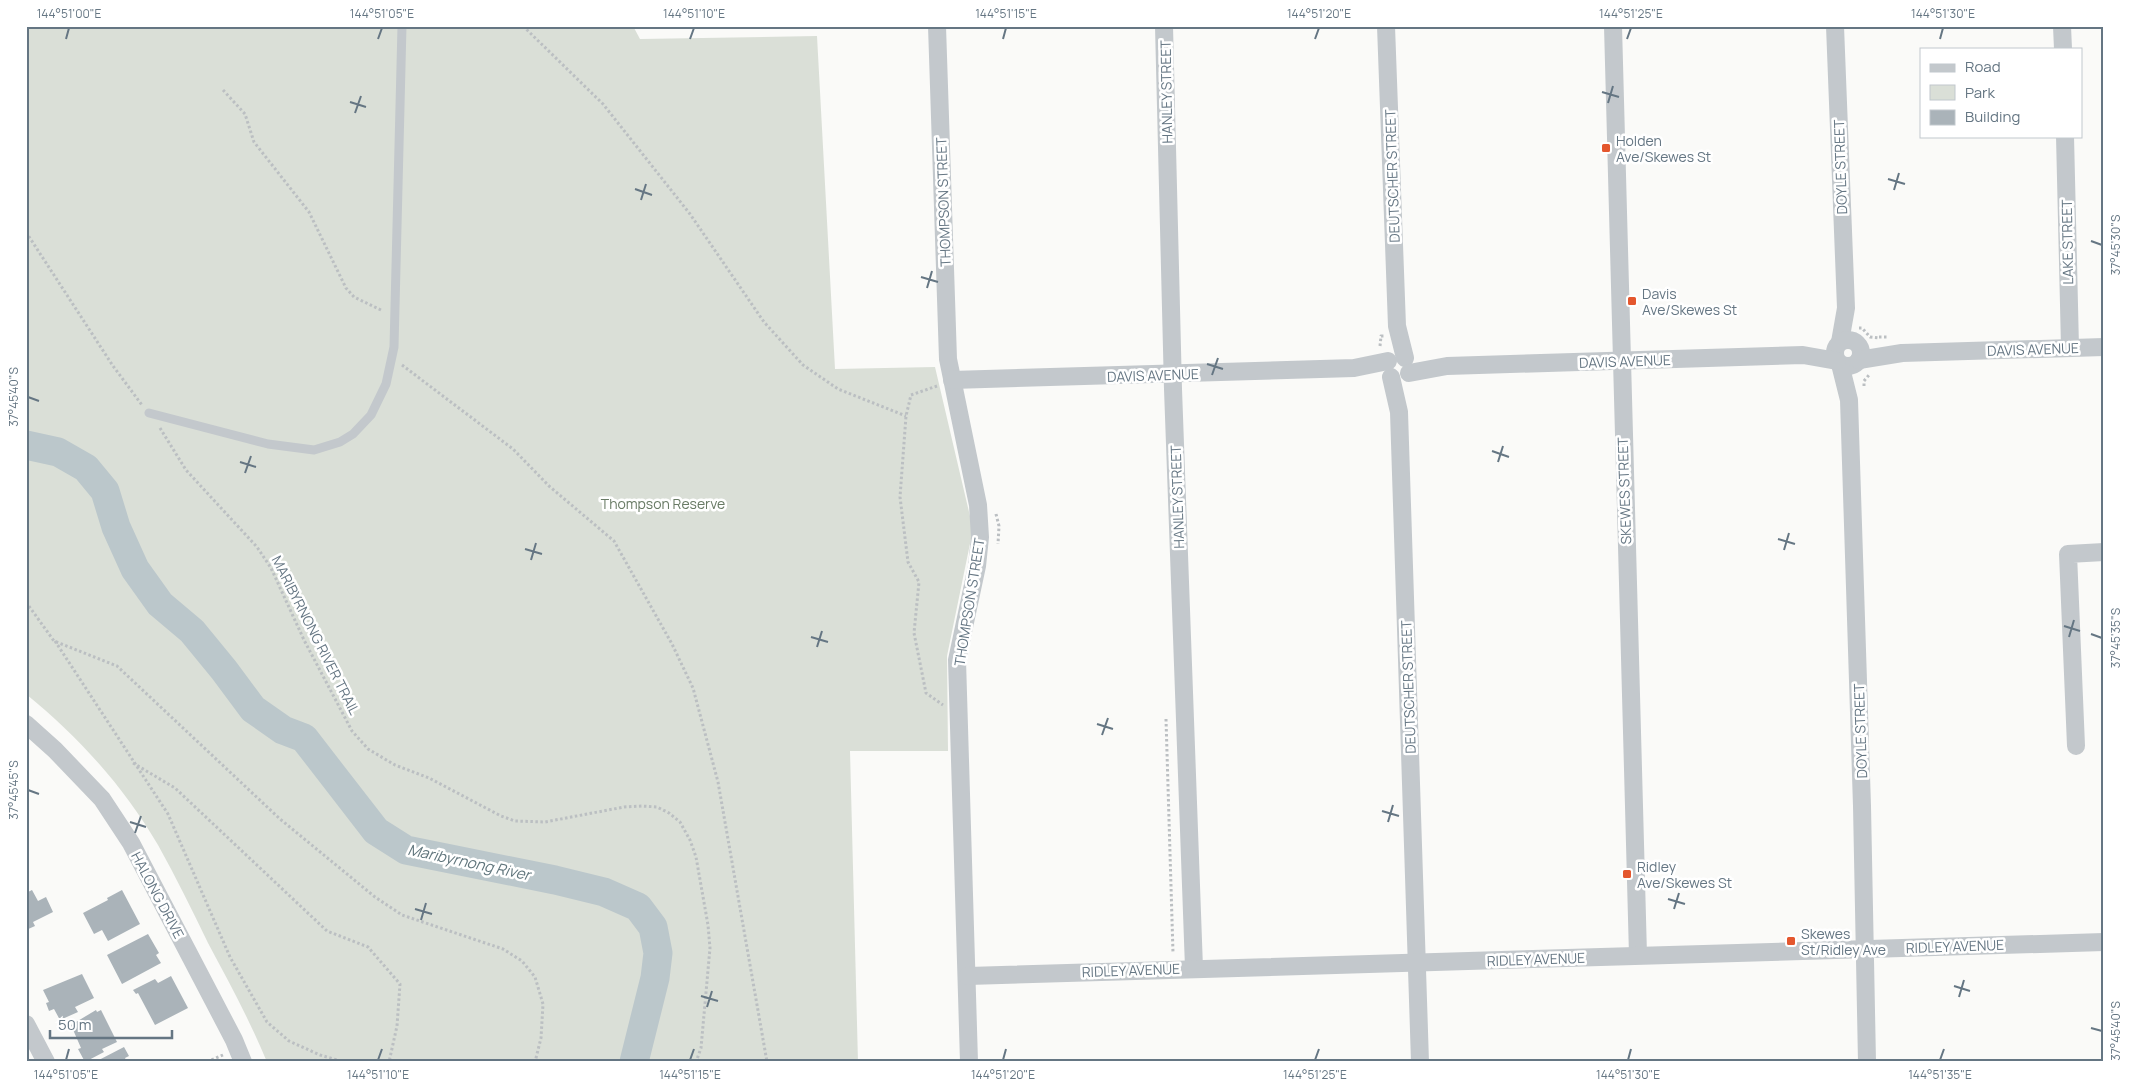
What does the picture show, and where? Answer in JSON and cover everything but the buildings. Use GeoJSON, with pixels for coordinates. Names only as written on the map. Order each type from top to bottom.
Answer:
{"type":"FeatureCollection","features":[{"type":"Feature","properties":{"kind":"street","name":"THOMPSON STREET"},"geometry":{"type":"LineString","coordinates":[[937,26],[948,359],[941,382],[978,505],[980,537],[977,566],[948,709],[968,976],[969,1062]]}},
{"type":"Feature","properties":{"kind":"street","name":"HANLEY STREET"},"geometry":{"type":"LineString","coordinates":[[1164,26],[1173,374],[1194,968]]}},
{"type":"Feature","properties":{"kind":"street","name":"DEUTSCHER STREET"},"geometry":{"type":"LineString","coordinates":[[1386,26],[1420,1062]]}},
{"type":"Feature","properties":{"kind":"street","name":"SKEWES STREET"},"geometry":{"type":"LineString","coordinates":[[1613,26],[1620,361],[1638,955]]}},
{"type":"Feature","properties":{"kind":"street","name":"DOYLE STREET"},"geometry":{"type":"LineString","coordinates":[[1836,26],[1862,806],[1867,1062]]}},
{"type":"Feature","properties":{"kind":"street"},"geometry":{"type":"LineString","coordinates":[[2062,26],[2063,48]]}},
{"type":"Feature","properties":{"kind":"street","name":"LAKE STREET"},"geometry":{"type":"LineString","coordinates":[[2065,138],[2070,348]]}},
{"type":"Feature","properties":{"kind":"street","name":"DAVIS AVENUE"},"geometry":{"type":"LineString","coordinates":[[941,382],[1803,355],[1848,350],[1902,353],[2104,347]]}},
{"type":"Feature","properties":{"kind":"street"},"geometry":{"type":"LineString","coordinates":[[2076,746],[2068,554],[2104,552]]}},
{"type":"Feature","properties":{"kind":"street","name":"HALONG DRIVE"},"geometry":{"type":"LineString","coordinates":[[26,724],[55,750],[102,799],[131,843],[234,1040],[243,1062]]}},
{"type":"Feature","properties":{"kind":"street","name":"RIDLEY AVENUE"},"geometry":{"type":"LineString","coordinates":[[968,976],[2104,942]]}},
{"type":"Feature","properties":{"kind":"street"},"geometry":{"type":"LineString","coordinates":[[26,1024],[46,1062]]}},
{"type":"Feature","properties":{"kind":"lane"},"geometry":{"type":"LineString","coordinates":[[149,413],[268,444],[314,450],[340,442],[353,434],[372,415],[386,384],[392,357],[402,26]]}},
{"type":"Feature","properties":{"kind":"path"},"geometry":{"type":"LineString","coordinates":[[523,26],[603,104],[690,214],[764,322],[803,365],[838,388],[906,416]]}},
{"type":"Feature","properties":{"kind":"path"},"geometry":{"type":"LineString","coordinates":[[223,90],[245,114],[254,142],[309,212],[346,288],[354,297],[368,305],[394,314]]}},
{"type":"Feature","properties":{"kind":"path","name":"MARIBYRNONG RIVER TRAIL"},"geometry":{"type":"LineString","coordinates":[[26,232],[113,366],[149,413],[186,470],[257,547],[270,568],[304,640],[352,731],[368,749],[395,765],[429,778],[501,816],[515,821],[545,822],[624,807],[642,806],[657,807],[669,812],[680,822],[690,840],[696,857],[708,925],[710,948],[701,1048],[696,1062]]}},
{"type":"Feature","properties":{"kind":"path"},"geometry":{"type":"LineString","coordinates":[[1848,350],[1862,328],[1870,337],[1879,337],[1880,370],[1873,370],[1864,381],[1864,391]]}},
{"type":"Feature","properties":{"kind":"path"},"geometry":{"type":"LineString","coordinates":[[392,357],[513,449],[549,486],[614,541],[672,644],[693,688],[718,782],[767,1062]]}},
{"type":"Feature","properties":{"kind":"path"},"geometry":{"type":"LineString","coordinates":[[941,382],[911,395],[906,416],[900,497],[908,562],[919,582],[914,633],[926,693],[948,709]]}},
{"type":"Feature","properties":{"kind":"path"},"geometry":{"type":"LineString","coordinates":[[939,396],[941,382]]}},
{"type":"Feature","properties":{"kind":"path"},"geometry":{"type":"LineString","coordinates":[[26,602],[54,641],[168,814],[230,957],[267,1022],[289,1041],[320,1055],[344,1062]]}},
{"type":"Feature","properties":{"kind":"path"},"geometry":{"type":"LineString","coordinates":[[54,641],[117,666],[280,819],[376,897],[402,915],[503,949],[522,961],[536,977],[543,1004],[541,1038],[535,1062]]}},
{"type":"Feature","properties":{"kind":"path"},"geometry":{"type":"LineString","coordinates":[[943,696],[948,709]]}},
{"type":"Feature","properties":{"kind":"path"},"geometry":{"type":"LineString","coordinates":[[132,762],[175,788],[327,931],[368,947],[400,984],[397,1026],[389,1062]]}},
{"type":"Feature","properties":{"kind":"path"},"geometry":{"type":"LineString","coordinates":[[207,1062],[223,1055]]}},
{"type":"Feature","properties":{"kind":"green space","name":"Thompson Reserve"},"geometry":{"type":"Polygon","coordinates":[[[26,26],[633,26],[640,39],[817,36],[835,369],[935,367],[973,529],[947,656],[948,751],[850,751],[858,1062],[267,1062],[178,881],[145,824],[115,783],[82,745],[26,694],[26,26]]]}},
{"type":"Feature","properties":{"kind":"waterway","name":"Maribyrnong River"},"geometry":{"type":"LineString","coordinates":[[26,445],[58,452],[86,468],[105,491],[116,527],[135,569],[160,604],[192,631],[253,709],[283,730],[304,738],[376,831],[406,850],[555,880],[604,892],[638,907],[653,927],[658,953],[655,978],[634,1062]]}},
{"type":"Feature","properties":{"kind":"place","name":"Holden Ave/Skewes St"},"geometry":{"type":"Point","coordinates":[1606,148]}},
{"type":"Feature","properties":{"kind":"place","name":"Davis Ave/Skewes St"},"geometry":{"type":"Point","coordinates":[1632,301]}},
{"type":"Feature","properties":{"kind":"place","name":"Ridley Ave/Skewes St"},"geometry":{"type":"Point","coordinates":[1627,874]}},
{"type":"Feature","properties":{"kind":"place","name":"Skewes St/Ridley Ave"},"geometry":{"type":"Point","coordinates":[1791,941]}}]}
